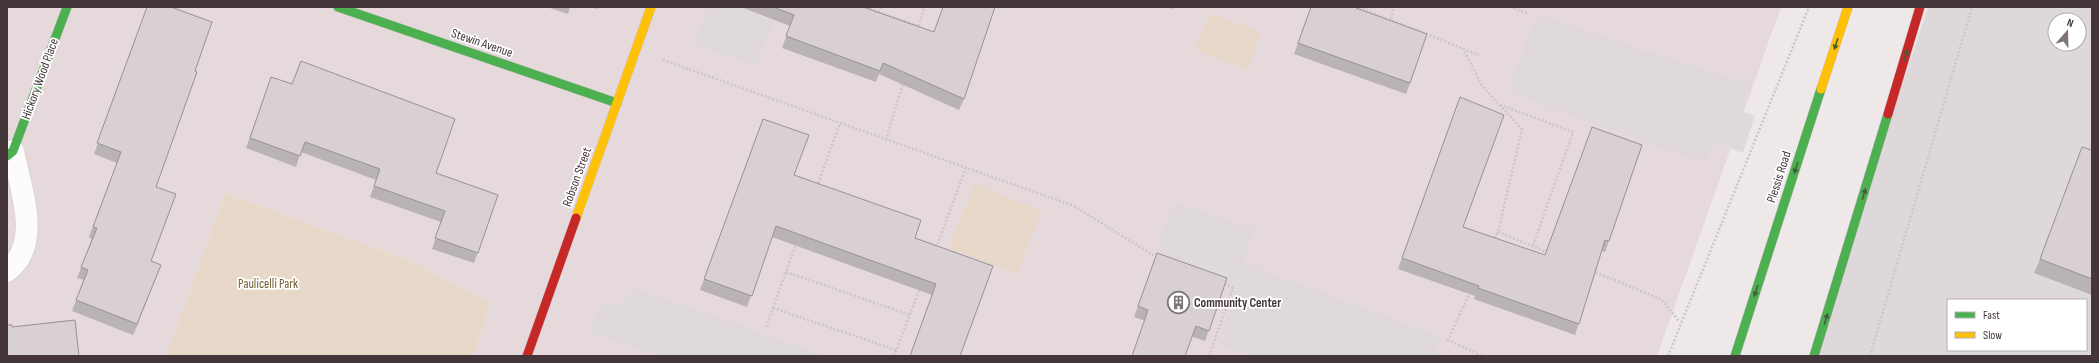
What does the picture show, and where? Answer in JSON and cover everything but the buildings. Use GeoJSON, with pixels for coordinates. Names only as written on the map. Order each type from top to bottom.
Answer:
{"type":"FeatureCollection","features":[{"type":"Feature","properties":{"kind":"street","name":"Hickory Wood Place"},"geometry":{"type":"LineString","coordinates":[[7,271],[18,258],[26,242],[28,219],[10,154],[67,7]]}},
{"type":"Feature","properties":{"kind":"street","name":"Stewin Avenue"},"geometry":{"type":"LineString","coordinates":[[338,7],[617,103]]}},
{"type":"Feature","properties":{"kind":"street","name":"Robson Street"},"geometry":{"type":"LineString","coordinates":[[527,356],[651,7]]}},
{"type":"Feature","properties":{"kind":"street","name":"Plessis Road"},"geometry":{"type":"LineString","coordinates":[[1735,356],[1848,7]]}},
{"type":"Feature","properties":{"kind":"street"},"geometry":{"type":"LineString","coordinates":[[1814,356],[1920,7]]}},
{"type":"Feature","properties":{"kind":"path"},"geometry":{"type":"LineString","coordinates":[[866,7],[919,26]]}},
{"type":"Feature","properties":{"kind":"path"},"geometry":{"type":"LineString","coordinates":[[880,12],[881,7]]}},
{"type":"Feature","properties":{"kind":"path"},"geometry":{"type":"LineString","coordinates":[[917,33],[924,7]]}},
{"type":"Feature","properties":{"kind":"path"},"geometry":{"type":"LineString","coordinates":[[1359,7],[1479,55]]}},
{"type":"Feature","properties":{"kind":"path"},"geometry":{"type":"LineString","coordinates":[[1391,19],[1394,7]]}},
{"type":"Feature","properties":{"kind":"path"},"geometry":{"type":"LineString","coordinates":[[1510,7],[1529,14]]}},
{"type":"Feature","properties":{"kind":"path"},"geometry":{"type":"LineString","coordinates":[[1668,356],[1810,7]]}},
{"type":"Feature","properties":{"kind":"path"},"geometry":{"type":"LineString","coordinates":[[1870,356],[1972,7]]}},
{"type":"Feature","properties":{"kind":"path"},"geometry":{"type":"LineString","coordinates":[[1462,48],[1482,86],[1522,129],[1498,232],[1491,246]]}},
{"type":"Feature","properties":{"kind":"path"},"geometry":{"type":"LineString","coordinates":[[636,51],[1074,206],[1159,259]]}},
{"type":"Feature","properties":{"kind":"path"},"geometry":{"type":"LineString","coordinates":[[886,140],[904,79]]}},
{"type":"Feature","properties":{"kind":"path"},"geometry":{"type":"LineString","coordinates":[[1498,104],[1573,132],[1533,246]]}},
{"type":"Feature","properties":{"kind":"path"},"geometry":{"type":"LineString","coordinates":[[816,190],[840,123]]}},
{"type":"Feature","properties":{"kind":"path"},"geometry":{"type":"LineString","coordinates":[[935,249],[966,168]]}},
{"type":"Feature","properties":{"kind":"path"},"geometry":{"type":"LineString","coordinates":[[1498,232],[1554,255]]}},
{"type":"Feature","properties":{"kind":"path"},"geometry":{"type":"LineString","coordinates":[[766,327],[797,242]]}},
{"type":"Feature","properties":{"kind":"path"},"geometry":{"type":"LineString","coordinates":[[1590,270],[1661,299],[1680,321]]}},
{"type":"Feature","properties":{"kind":"path"},"geometry":{"type":"LineString","coordinates":[[786,272],[910,315]]}},
{"type":"Feature","properties":{"kind":"path"},"geometry":{"type":"LineString","coordinates":[[1209,356],[1233,288],[1218,282]]}},
{"type":"Feature","properties":{"kind":"path"},"geometry":{"type":"LineString","coordinates":[[894,356],[921,286]]}},
{"type":"Feature","properties":{"kind":"path"},"geometry":{"type":"LineString","coordinates":[[1471,289],[1448,340],[1482,356]]}},
{"type":"Feature","properties":{"kind":"path"},"geometry":{"type":"LineString","coordinates":[[773,308],[896,350]]}},
{"type":"Feature","properties":{"kind":"shaded area"},"geometry":{"type":"Polygon","coordinates":[[[7,7],[1781,7],[1657,356],[473,356],[491,303],[411,261],[225,193],[166,356],[7,356],[7,7]]]}},
{"type":"Feature","properties":{"kind":"shaded area"},"geometry":{"type":"Polygon","coordinates":[[[708,7],[739,7],[773,22],[757,66],[694,44],[708,7]]]}},
{"type":"Feature","properties":{"kind":"shaded area"},"geometry":{"type":"Polygon","coordinates":[[[1928,7],[2092,7],[2092,356],[1812,356],[1928,7]]]}},
{"type":"Feature","properties":{"kind":"shaded area"},"geometry":{"type":"Polygon","coordinates":[[[1536,14],[1645,51],[1748,83],[1741,111],[1755,116],[1743,153],[1712,142],[1705,163],[1508,92],[1536,14]]]}},
{"type":"Feature","properties":{"kind":"shaded area"},"geometry":{"type":"Polygon","coordinates":[[[1174,202],[1255,230],[1242,263],[1440,336],[1435,349],[1442,356],[1251,356],[1217,344],[1236,286],[1155,253],[1174,202]]]}},
{"type":"Feature","properties":{"kind":"shaded area"},"geometry":{"type":"Polygon","coordinates":[[[632,287],[827,356],[655,356],[589,332],[601,304],[615,306],[626,299],[632,287]]]}},
{"type":"Feature","properties":{"kind":"green space"},"geometry":{"type":"Polygon","coordinates":[[[1209,13],[1261,32],[1248,70],[1195,50],[1209,13]]]}},
{"type":"Feature","properties":{"kind":"green space"},"geometry":{"type":"Polygon","coordinates":[[[975,184],[1041,211],[1017,274],[948,248],[975,184]]]}},
{"type":"Feature","properties":{"kind":"green space","name":"Paulicelli Park"},"geometry":{"type":"Polygon","coordinates":[[[225,193],[411,261],[491,303],[473,356],[166,356],[225,193]]]}},
{"type":"Feature","properties":{"kind":"traffic: fast"},"geometry":{"type":"LineString","coordinates":[[7,156],[13,151],[67,7]]}},
{"type":"Feature","properties":{"kind":"traffic: fast"},"geometry":{"type":"LineString","coordinates":[[338,7],[617,103]]}},
{"type":"Feature","properties":{"kind":"traffic: fast"},"geometry":{"type":"LineString","coordinates":[[1735,356],[1821,89]]}},
{"type":"Feature","properties":{"kind":"traffic: fast"},"geometry":{"type":"LineString","coordinates":[[1814,356],[1888,114]]}},
{"type":"Feature","properties":{"kind":"traffic: slow"},"geometry":{"type":"LineString","coordinates":[[576,218],[651,7]]}},
{"type":"Feature","properties":{"kind":"traffic: slow"},"geometry":{"type":"LineString","coordinates":[[1821,89],[1848,7]]}},
{"type":"Feature","properties":{"kind":"traffic: jam"},"geometry":{"type":"LineString","coordinates":[[1888,114],[1920,7]]}},
{"type":"Feature","properties":{"kind":"traffic: jam"},"geometry":{"type":"LineString","coordinates":[[527,356],[576,218]]}},
{"type":"Feature","properties":{"kind":"place","name":"Community Center"},"geometry":{"type":"Point","coordinates":[1179,303]}}]}
